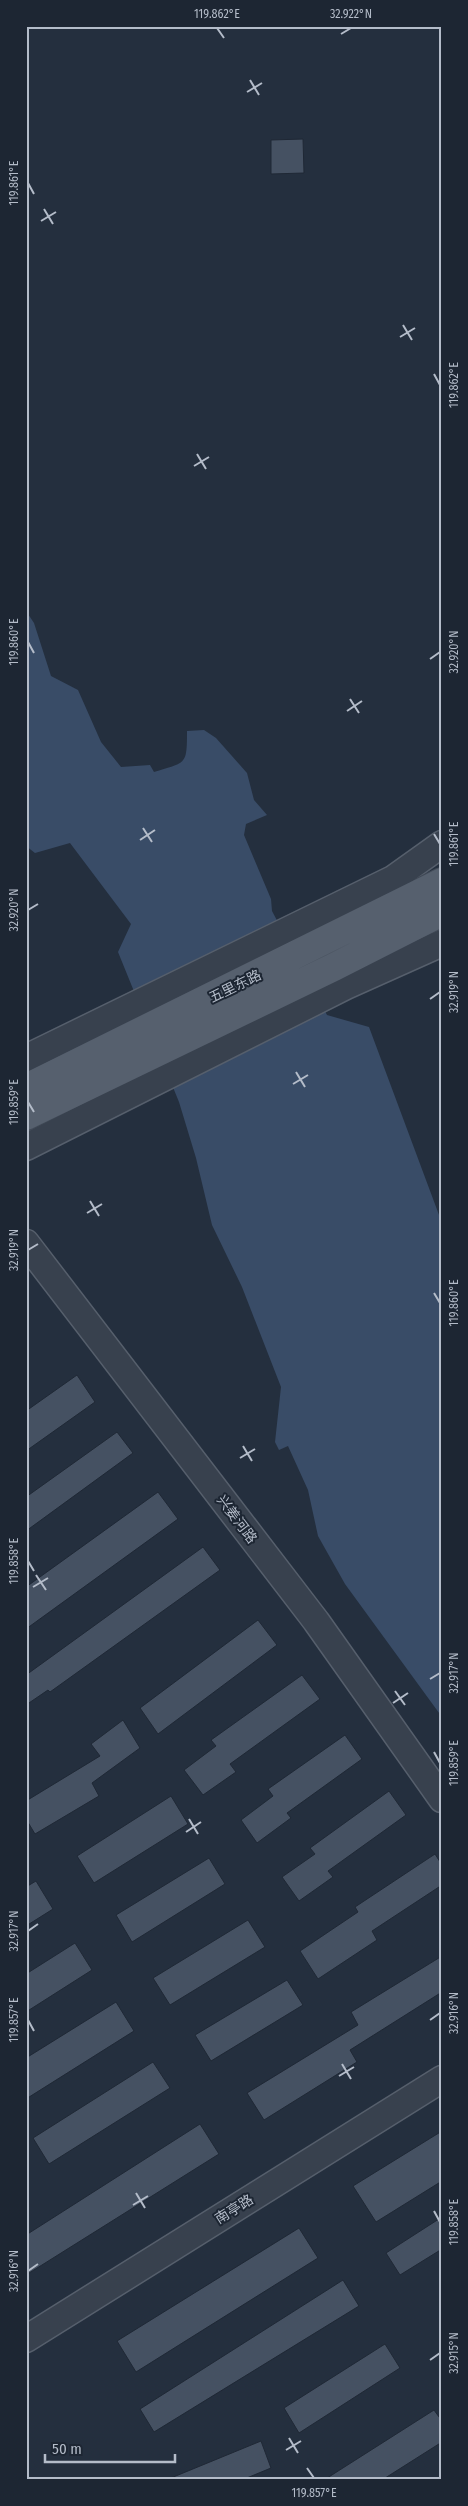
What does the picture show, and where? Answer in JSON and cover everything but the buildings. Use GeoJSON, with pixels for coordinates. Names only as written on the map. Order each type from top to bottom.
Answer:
{"type":"FeatureCollection","features":[{"type":"Feature","properties":{"kind":"main road","name":"五里东路"},"geometry":{"type":"LineString","coordinates":[[26,1088],[118,1029],[316,932],[442,882]]}},
{"type":"Feature","properties":{"kind":"main road","name":"五里东路"},"geometry":{"type":"LineString","coordinates":[[26,1116],[142,1075],[340,977],[436,917]]}},
{"type":"Feature","properties":{"kind":"street"},"geometry":{"type":"LineString","coordinates":[[316,932],[442,844]]}},
{"type":"Feature","properties":{"kind":"street"},"geometry":{"type":"LineString","coordinates":[[340,977],[439,950],[436,917]]}},
{"type":"Feature","properties":{"kind":"street"},"geometry":{"type":"LineString","coordinates":[[26,1058],[118,1029]]}},
{"type":"Feature","properties":{"kind":"street"},"geometry":{"type":"LineString","coordinates":[[26,1147],[142,1075]]}},
{"type":"Feature","properties":{"kind":"street","name":"兴姜河路"},"geometry":{"type":"LineString","coordinates":[[26,1243],[316,1621],[442,1799]]}},
{"type":"Feature","properties":{"kind":"street","name":"南亭路"},"geometry":{"type":"LineString","coordinates":[[26,2339],[442,2079]]}},
{"type":"Feature","properties":{"kind":"water"},"geometry":{"type":"Polygon","coordinates":[[[26,611],[34,623],[51,676],[78,690],[101,742],[121,767],[150,765],[154,772],[179,764],[185,757],[187,731],[204,730],[216,738],[247,773],[254,800],[267,815],[246,824],[244,835],[271,899],[272,911],[327,1015],[369,1027],[442,1223],[442,1717],[345,1584],[318,1536],[308,1490],[288,1446],[279,1450],[275,1442],[281,1387],[242,1287],[212,1225],[196,1158],[179,1102],[118,952],[131,924],[70,843],[35,853],[26,846],[26,611]]]}}]}
